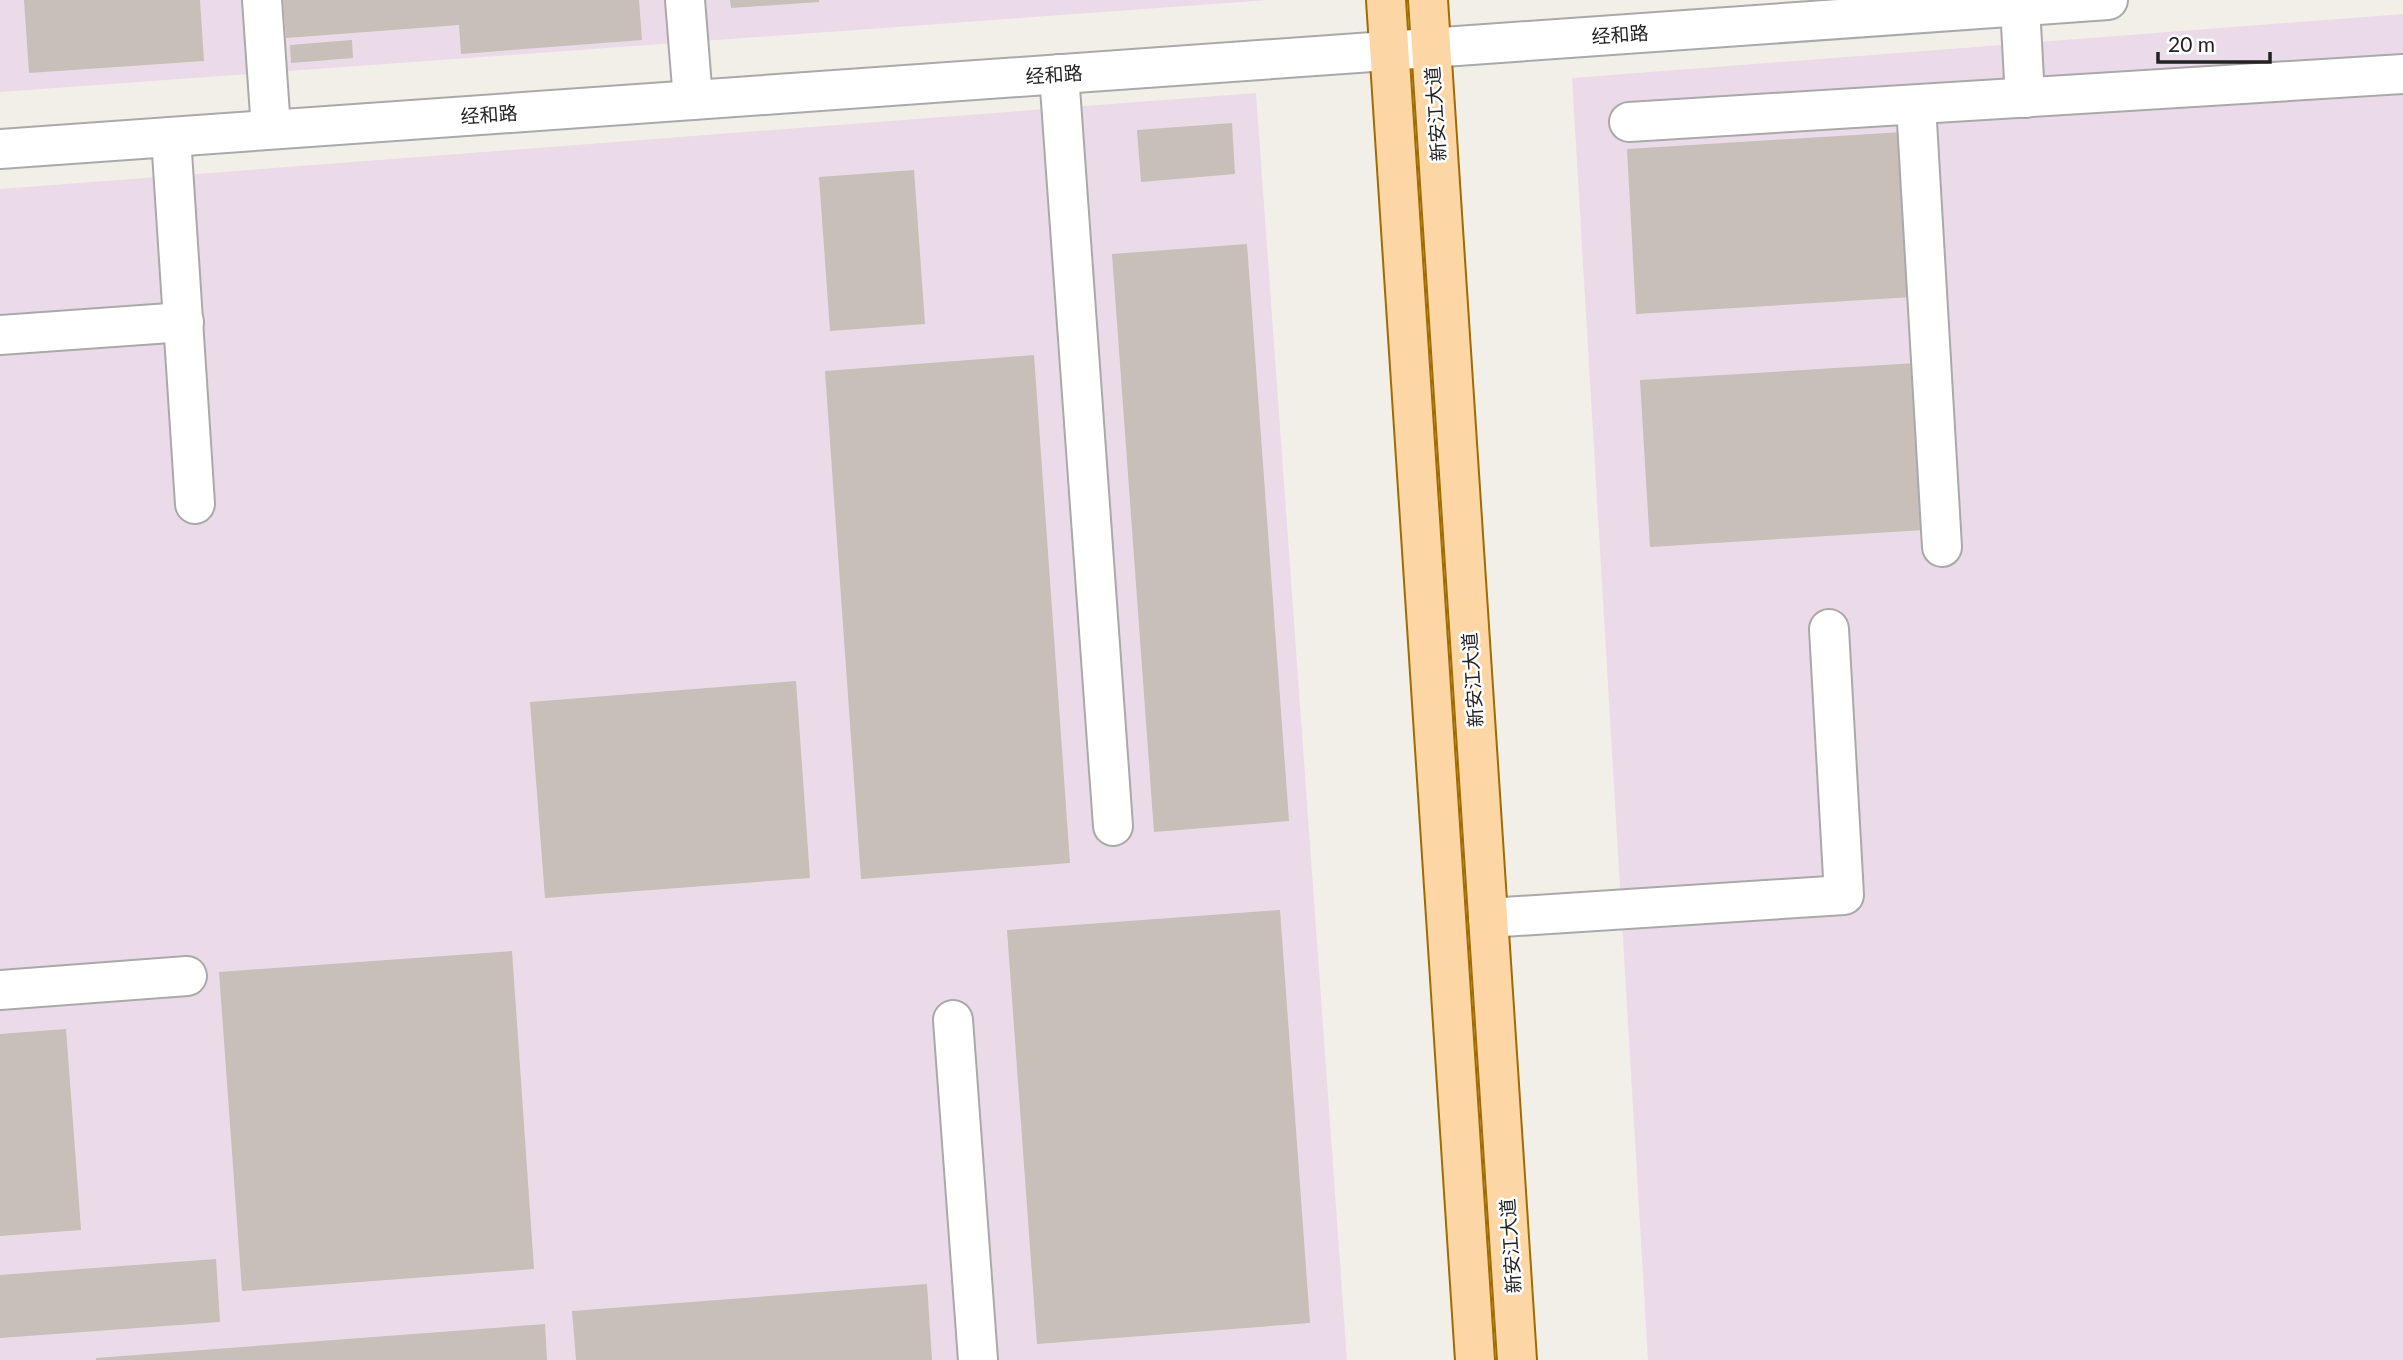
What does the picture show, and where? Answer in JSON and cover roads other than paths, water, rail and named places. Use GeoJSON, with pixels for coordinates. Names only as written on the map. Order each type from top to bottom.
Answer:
{"type":"FeatureCollection","features":[{"type":"Feature","properties":{"kind":"main road"},"geometry":{"type":"LineString","coordinates":[[1386,0],[1475,1360]]}},
{"type":"Feature","properties":{"kind":"main road","name":"新安江大道"},"geometry":{"type":"LineString","coordinates":[[1427,0],[1517,1360]]}},
{"type":"Feature","properties":{"kind":"street"},"geometry":{"type":"LineString","coordinates":[[262,0],[271,130]]}},
{"type":"Feature","properties":{"kind":"street"},"geometry":{"type":"LineString","coordinates":[[685,0],[692,100]]}},
{"type":"Feature","properties":{"kind":"street","name":"经和路"},"geometry":{"type":"LineString","coordinates":[[0,149],[1431,48],[1792,11],[2020,6],[2108,0]]}},
{"type":"Feature","properties":{"kind":"street"},"geometry":{"type":"LineString","coordinates":[[2020,6],[2025,98]]}},
{"type":"Feature","properties":{"kind":"street"},"geometry":{"type":"LineString","coordinates":[[1059,74],[1113,826]]}},
{"type":"Feature","properties":{"kind":"street"},"geometry":{"type":"LineString","coordinates":[[1629,122],[2403,74]]}},
{"type":"Feature","properties":{"kind":"street"},"geometry":{"type":"LineString","coordinates":[[1916,105],[1942,547]]}},
{"type":"Feature","properties":{"kind":"street"},"geometry":{"type":"LineString","coordinates":[[171,137],[195,504]]}},
{"type":"Feature","properties":{"kind":"street"},"geometry":{"type":"LineString","coordinates":[[0,335],[184,322]]}},
{"type":"Feature","properties":{"kind":"street"},"geometry":{"type":"LineString","coordinates":[[1488,918],[1844,895],[1829,629]]}},
{"type":"Feature","properties":{"kind":"street"},"geometry":{"type":"LineString","coordinates":[[0,990],[187,976]]}},
{"type":"Feature","properties":{"kind":"street"},"geometry":{"type":"LineString","coordinates":[[953,1020],[978,1360]]}}]}
